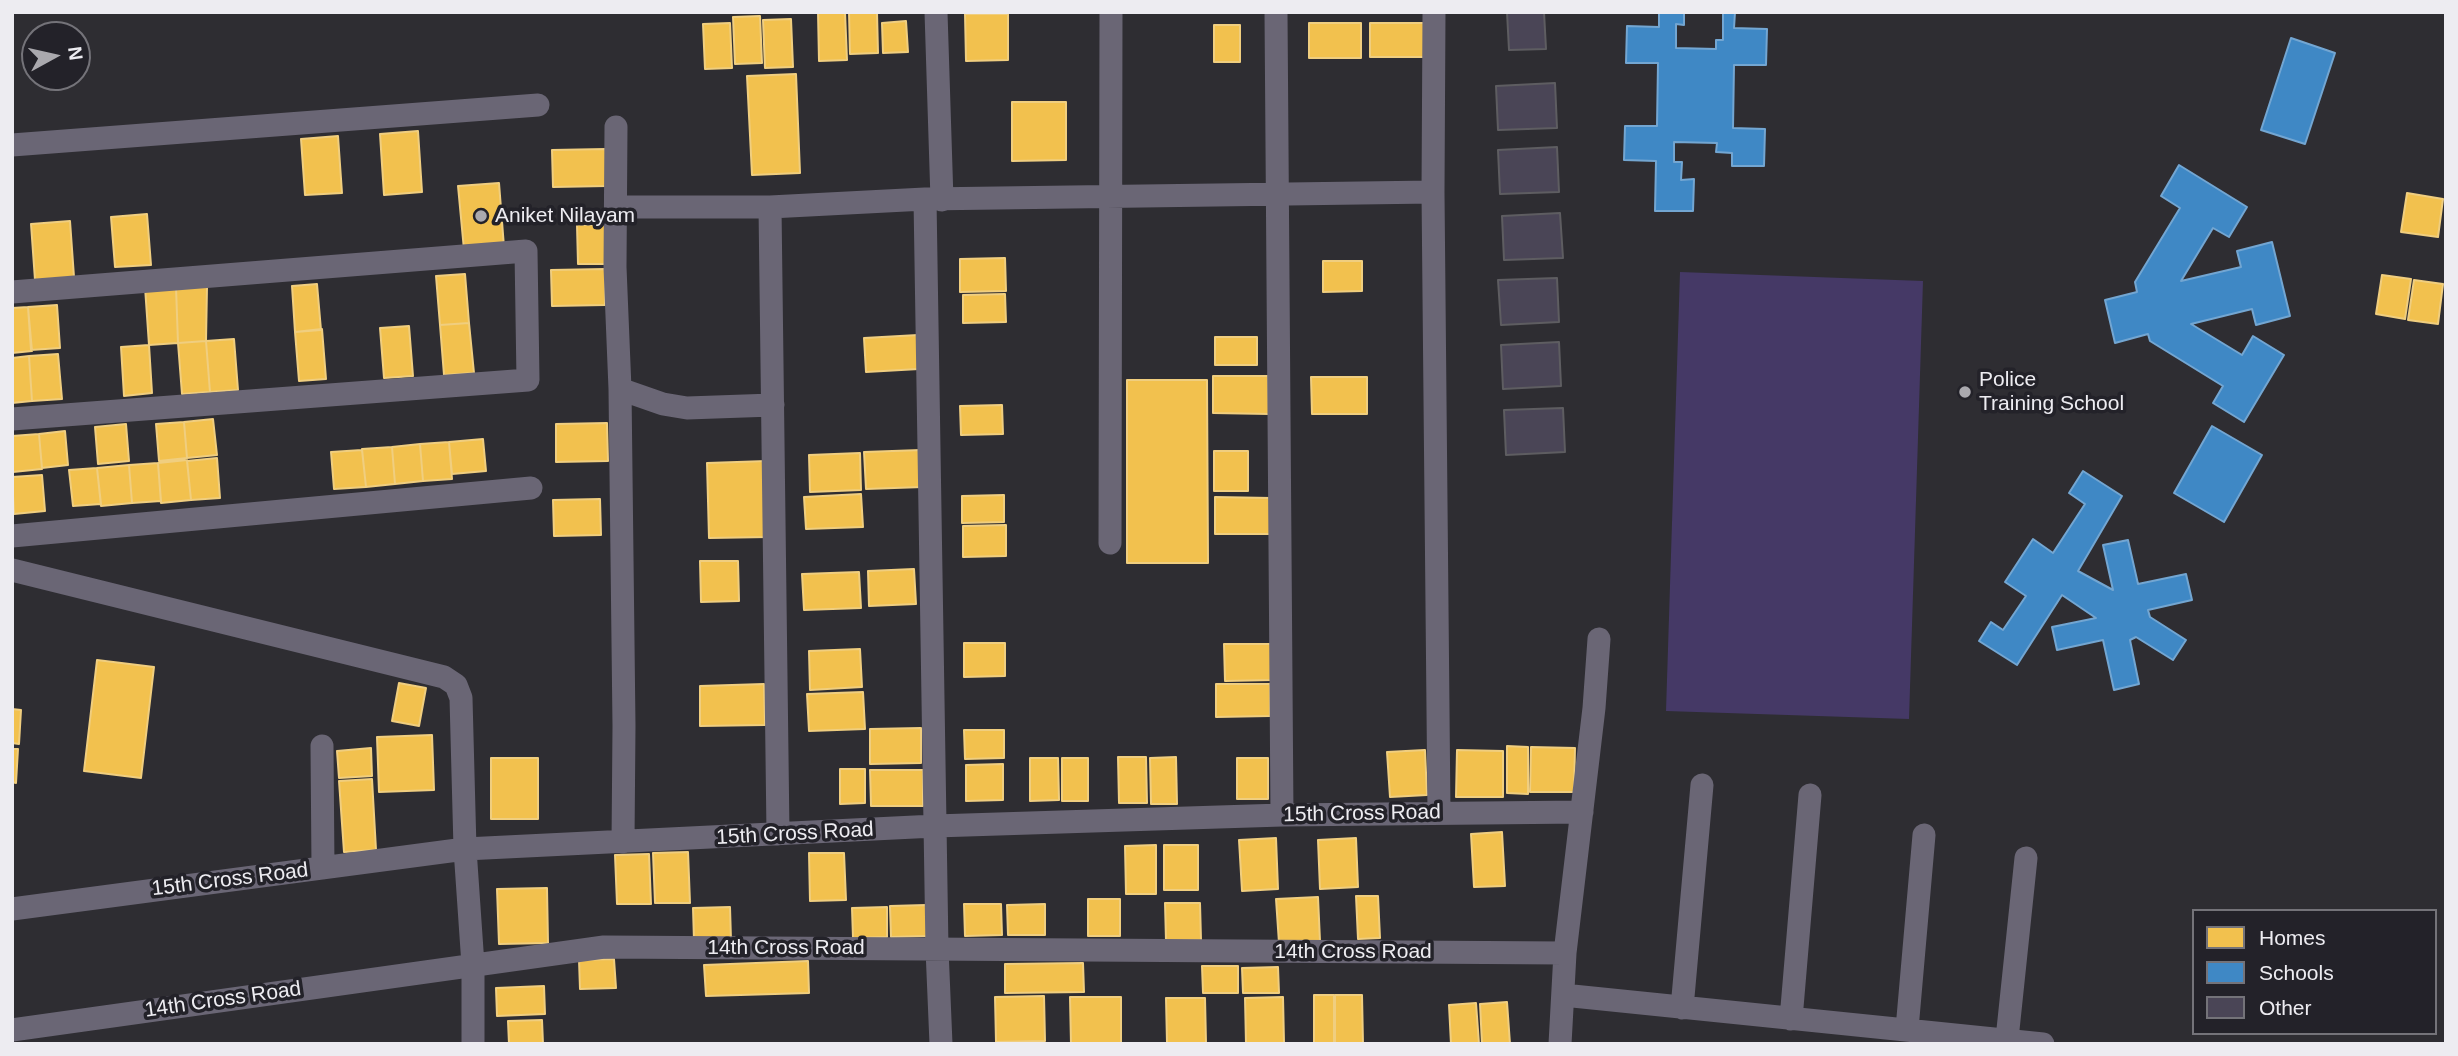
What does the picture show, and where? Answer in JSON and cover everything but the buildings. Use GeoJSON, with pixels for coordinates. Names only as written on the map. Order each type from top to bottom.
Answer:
{"type":"FeatureCollection","features":[{"type":"Feature","properties":{"kind":"street"},"geometry":{"type":"LineString","coordinates":[[936,12],[935,826],[941,1044]]}},
{"type":"Feature","properties":{"kind":"street"},"geometry":{"type":"LineString","coordinates":[[1110,543],[1111,12]]}},
{"type":"Feature","properties":{"kind":"street"},"geometry":{"type":"LineString","coordinates":[[1276,12],[1282,815]]}},
{"type":"Feature","properties":{"kind":"street"},"geometry":{"type":"LineString","coordinates":[[1434,12],[1433,192],[1439,813]]}},
{"type":"Feature","properties":{"kind":"street"},"geometry":{"type":"LineString","coordinates":[[12,145],[538,105]]}},
{"type":"Feature","properties":{"kind":"street"},"geometry":{"type":"LineString","coordinates":[[616,127],[615,267],[620,389],[623,842]]}},
{"type":"Feature","properties":{"kind":"street"},"geometry":{"type":"LineString","coordinates":[[617,207],[771,207],[934,200],[1433,192]]}},
{"type":"Feature","properties":{"kind":"street"},"geometry":{"type":"LineString","coordinates":[[771,207],[778,834]]}},
{"type":"Feature","properties":{"kind":"street"},"geometry":{"type":"LineString","coordinates":[[12,292],[526,251],[528,380],[12,419]]}},
{"type":"Feature","properties":{"kind":"street"},"geometry":{"type":"LineString","coordinates":[[620,389],[663,404],[687,408],[773,405]]}},
{"type":"Feature","properties":{"kind":"street"},"geometry":{"type":"LineString","coordinates":[[12,536],[531,488]]}},
{"type":"Feature","properties":{"kind":"street"},"geometry":{"type":"LineString","coordinates":[[12,570],[444,677],[456,685],[461,698],[465,849],[473,965],[473,1044]]}},
{"type":"Feature","properties":{"kind":"street"},"geometry":{"type":"LineString","coordinates":[[1560,1044],[1565,953],[1594,708],[1599,639]]}},
{"type":"Feature","properties":{"kind":"street"},"geometry":{"type":"LineString","coordinates":[[322,746],[323,868]]}},
{"type":"Feature","properties":{"kind":"street"},"geometry":{"type":"LineString","coordinates":[[1682,1008],[1702,785]]}},
{"type":"Feature","properties":{"kind":"street"},"geometry":{"type":"LineString","coordinates":[[1791,1019],[1810,795]]}},
{"type":"Feature","properties":{"kind":"street","name":"15th Cross Road"},"geometry":{"type":"LineString","coordinates":[[12,909],[465,849],[935,826],[1282,815],[1582,812]]}},
{"type":"Feature","properties":{"kind":"street"},"geometry":{"type":"LineString","coordinates":[[1907,1029],[1924,835]]}},
{"type":"Feature","properties":{"kind":"street"},"geometry":{"type":"LineString","coordinates":[[2007,1040],[2026,858]]}},
{"type":"Feature","properties":{"kind":"street","name":"14th Cross Road"},"geometry":{"type":"LineString","coordinates":[[12,1030],[604,947],[1565,953]]}},
{"type":"Feature","properties":{"kind":"street"},"geometry":{"type":"LineString","coordinates":[[1563,995],[2043,1044]]}},
{"type":"Feature","properties":{"kind":"shaded area"},"geometry":{"type":"Polygon","coordinates":[[[1680,272],[1923,281],[1909,719],[1666,711],[1680,272]]]}},
{"type":"Feature","properties":{"kind":"place","name":"Aniket Nilayam"},"geometry":{"type":"Point","coordinates":[481,216]}},
{"type":"Feature","properties":{"kind":"place","name":"Police Training School"},"geometry":{"type":"Point","coordinates":[1965,392]}}]}
